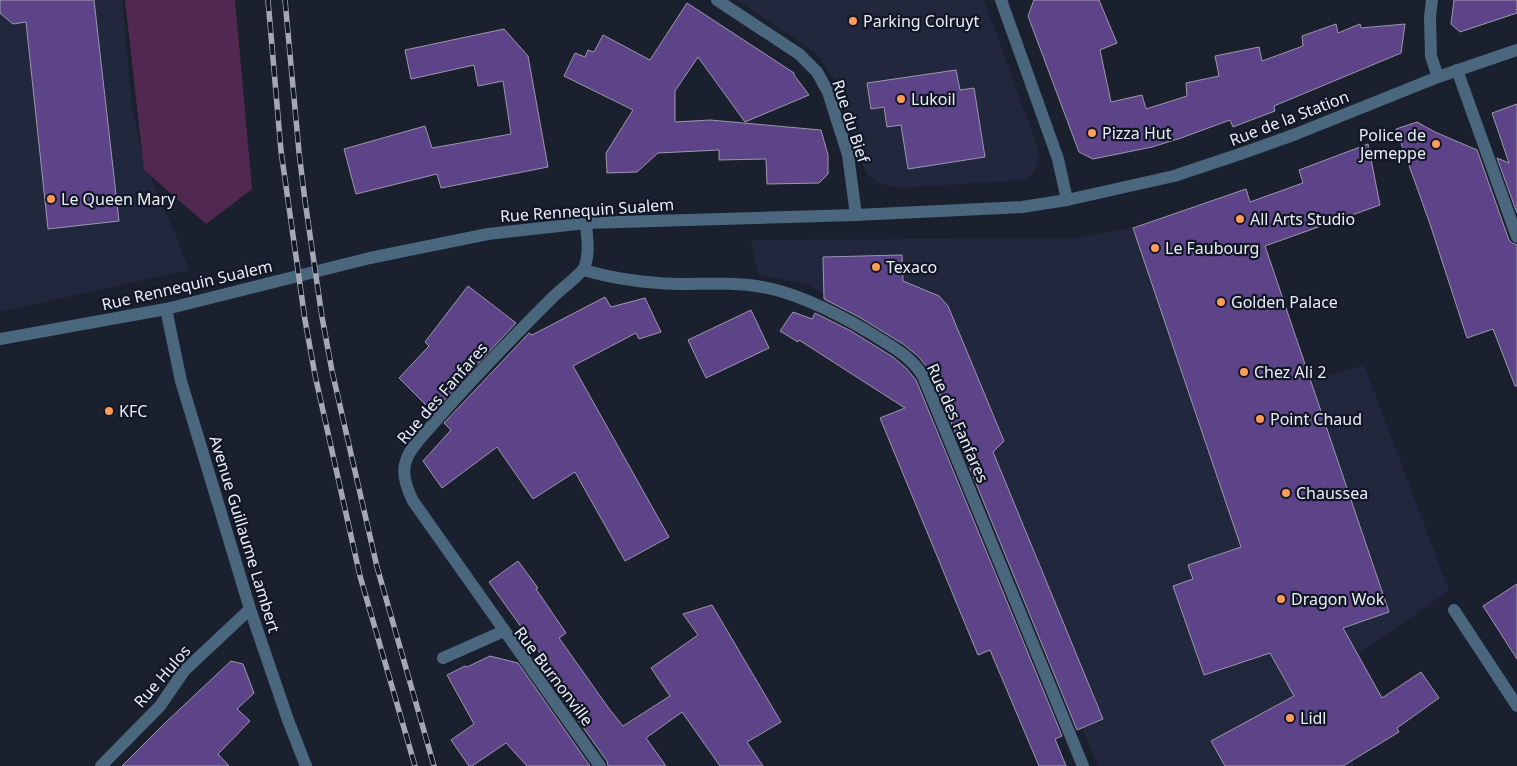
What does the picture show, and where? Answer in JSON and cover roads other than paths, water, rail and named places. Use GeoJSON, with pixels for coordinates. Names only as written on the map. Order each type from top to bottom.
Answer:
{"type":"FeatureCollection","features":[{"type":"Feature","properties":{"kind":"street","name":"Rue du Bief"},"geometry":{"type":"LineString","coordinates":[[717,0],[799,54],[817,72],[828,92],[848,155],[854,186],[856,215]]}},
{"type":"Feature","properties":{"kind":"street"},"geometry":{"type":"LineString","coordinates":[[1001,0],[1058,159],[1067,200]]}},
{"type":"Feature","properties":{"kind":"street"},"geometry":{"type":"LineString","coordinates":[[1432,0],[1430,17],[1431,56],[1438,77]]}},
{"type":"Feature","properties":{"kind":"street","name":"Rue de la Station"},"geometry":{"type":"LineString","coordinates":[[1067,200],[1174,176],[1296,134],[1438,77],[1517,50]]}},
{"type":"Feature","properties":{"kind":"street"},"geometry":{"type":"LineString","coordinates":[[1457,70],[1517,237]]}},
{"type":"Feature","properties":{"kind":"street","name":"Rue Rennequin Sualem"},"geometry":{"type":"LineString","coordinates":[[0,339],[166,309],[370,258],[488,234],[586,223],[856,215],[1022,207],[1067,200]]}},
{"type":"Feature","properties":{"kind":"street"},"geometry":{"type":"LineString","coordinates":[[584,270],[587,248],[586,223]]}},
{"type":"Feature","properties":{"kind":"street","name":"Rue des Fanfares"},"geometry":{"type":"LineString","coordinates":[[504,631],[413,501],[406,487],[404,474],[405,461],[412,449],[441,414],[520,330],[560,290],[584,270],[605,276],[646,282],[736,284],[763,287],[828,310],[879,339],[916,364],[923,376],[1083,766]]}},
{"type":"Feature","properties":{"kind":"street","name":"Avenue Guillaume Lambert"},"geometry":{"type":"LineString","coordinates":[[166,309],[181,381],[250,609],[306,766]]}},
{"type":"Feature","properties":{"kind":"street","name":"Rue Hulos"},"geometry":{"type":"LineString","coordinates":[[101,766],[160,706],[184,671],[250,609]]}},
{"type":"Feature","properties":{"kind":"street"},"geometry":{"type":"LineString","coordinates":[[1454,610],[1517,706]]}},
{"type":"Feature","properties":{"kind":"street","name":"Rue Burnonville"},"geometry":{"type":"LineString","coordinates":[[443,658],[504,631],[600,766]]}},
{"type":"Feature","properties":{"kind":"railway"},"geometry":{"type":"LineString","coordinates":[[268,0],[281,151],[305,320],[315,375],[360,576],[415,766]]}},
{"type":"Feature","properties":{"kind":"railway"},"geometry":{"type":"LineString","coordinates":[[285,0],[305,201],[332,371],[377,567],[434,766]]}},
{"type":"Feature","properties":{"kind":"place","name":"Parking Colruyt"},"geometry":{"type":"Point","coordinates":[853,21]}},
{"type":"Feature","properties":{"kind":"place","name":"Lukoil"},"geometry":{"type":"Point","coordinates":[901,99]}},
{"type":"Feature","properties":{"kind":"place","name":"Pizza Hut"},"geometry":{"type":"Point","coordinates":[1092,133]}},
{"type":"Feature","properties":{"kind":"place","name":"Police de Jemeppe"},"geometry":{"type":"Point","coordinates":[1436,144]}},
{"type":"Feature","properties":{"kind":"place","name":"Le Queen Mary"},"geometry":{"type":"Point","coordinates":[51,199]}},
{"type":"Feature","properties":{"kind":"place","name":"All Arts Studio"},"geometry":{"type":"Point","coordinates":[1240,219]}},
{"type":"Feature","properties":{"kind":"place","name":"Le Faubourg"},"geometry":{"type":"Point","coordinates":[1155,248]}},
{"type":"Feature","properties":{"kind":"place","name":"Texaco"},"geometry":{"type":"Point","coordinates":[876,267]}},
{"type":"Feature","properties":{"kind":"place","name":"Golden Palace"},"geometry":{"type":"Point","coordinates":[1221,302]}},
{"type":"Feature","properties":{"kind":"place","name":"Chez Ali 2"},"geometry":{"type":"Point","coordinates":[1244,372]}},
{"type":"Feature","properties":{"kind":"place","name":"KFC"},"geometry":{"type":"Point","coordinates":[109,411]}},
{"type":"Feature","properties":{"kind":"place","name":"Point Chaud"},"geometry":{"type":"Point","coordinates":[1260,419]}},
{"type":"Feature","properties":{"kind":"place","name":"Chaussea"},"geometry":{"type":"Point","coordinates":[1286,493]}},
{"type":"Feature","properties":{"kind":"place","name":"Dragon Wok"},"geometry":{"type":"Point","coordinates":[1281,599]}},
{"type":"Feature","properties":{"kind":"place","name":"Lidl"},"geometry":{"type":"Point","coordinates":[1290,718]}}]}
